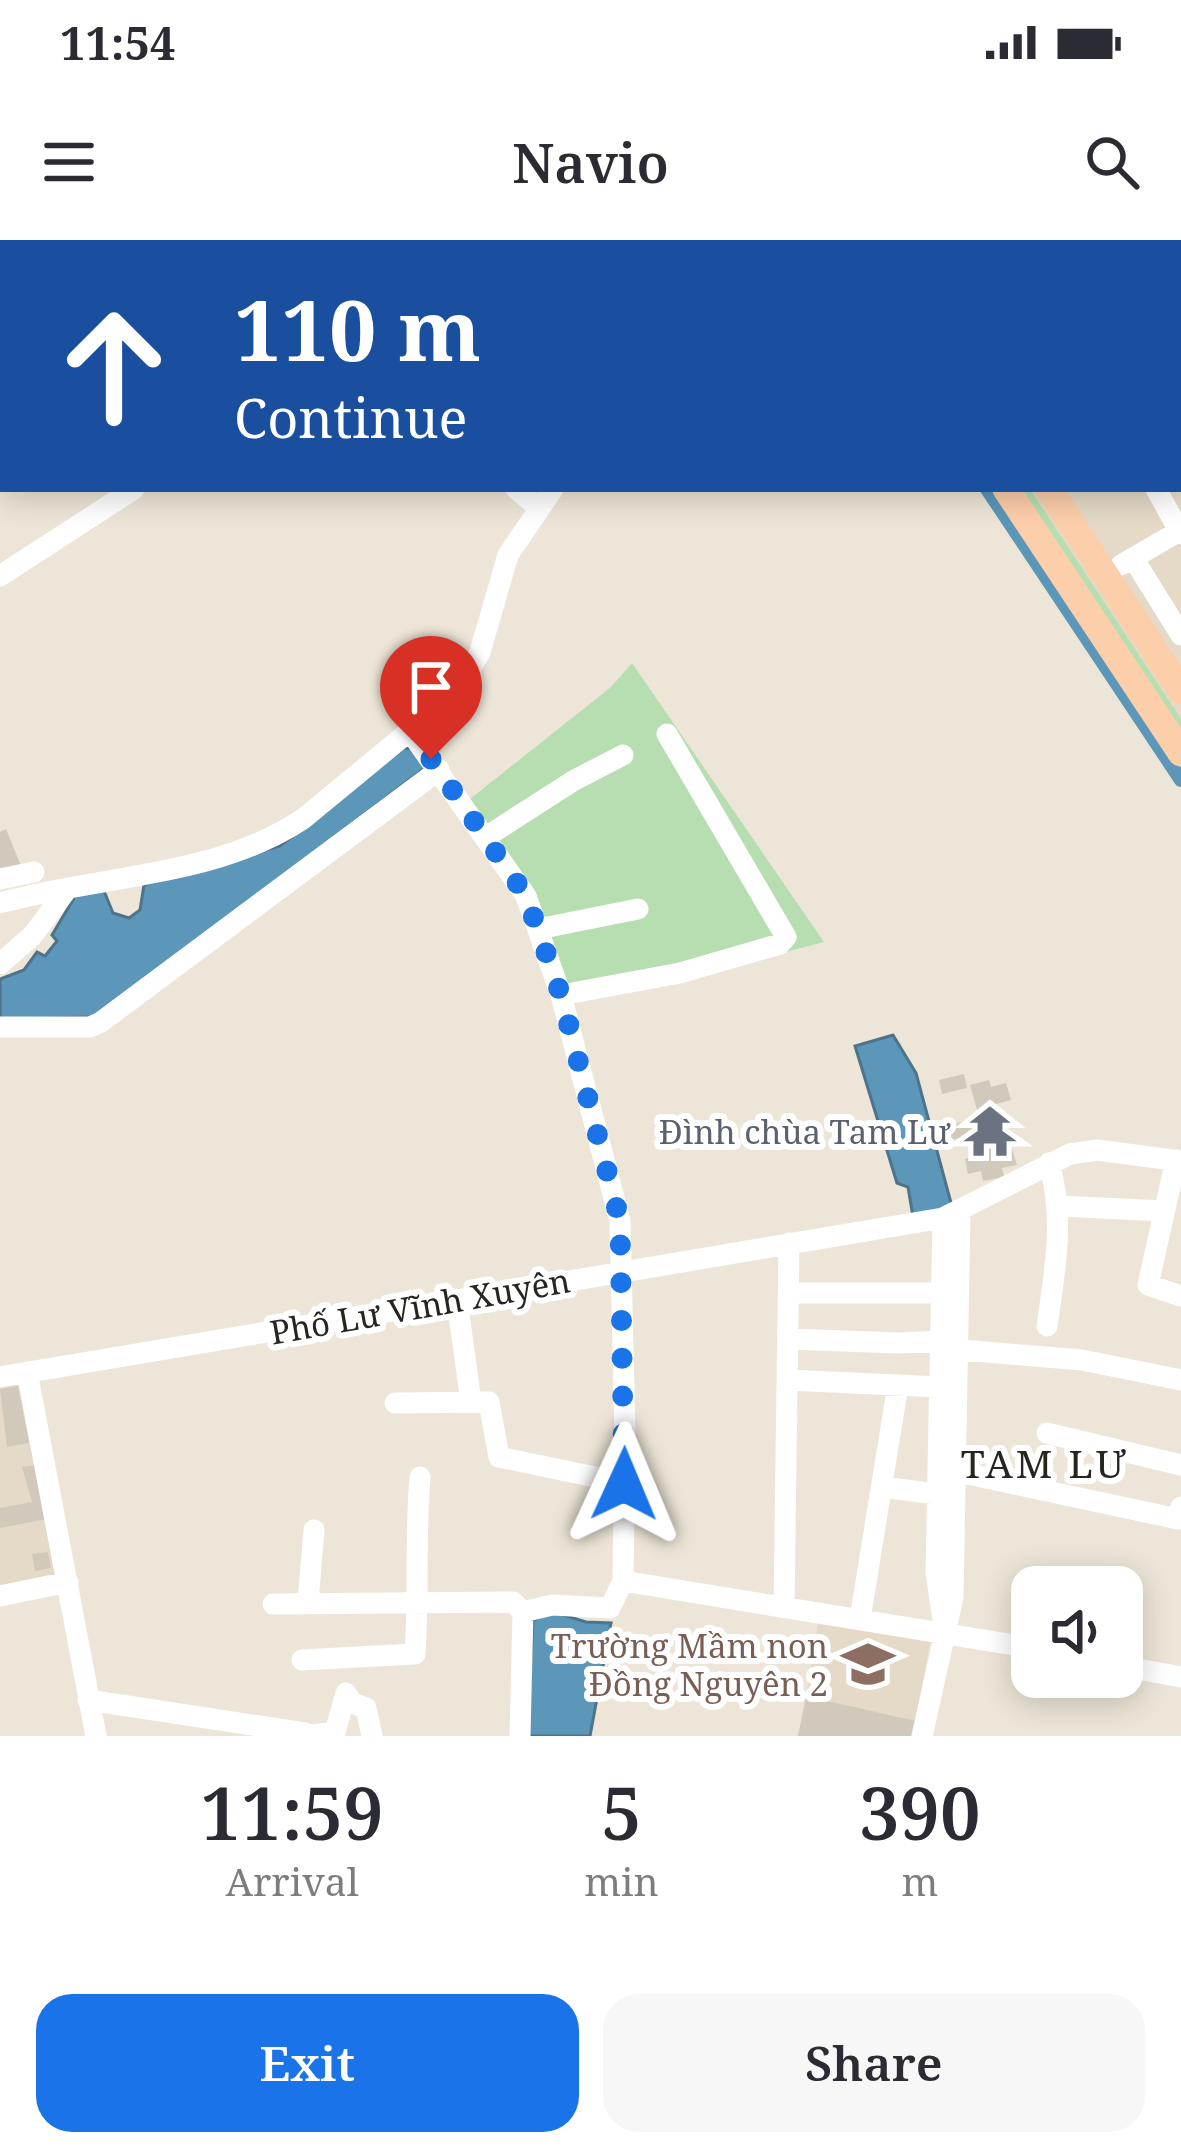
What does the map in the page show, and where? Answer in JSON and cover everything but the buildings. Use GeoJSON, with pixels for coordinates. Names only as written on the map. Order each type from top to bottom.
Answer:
{"type":"FeatureCollection","features":[{"type":"Feature","properties":{"kind":"main road"},"geometry":{"type":"LineString","coordinates":[[1008,492],[1181,753]]}},
{"type":"Feature","properties":{"kind":"main road"},"geometry":{"type":"LineString","coordinates":[[1051,492],[1181,691]]}},
{"type":"Feature","properties":{"kind":"street"},"geometry":{"type":"LineString","coordinates":[[0,577],[129,492]]}},
{"type":"Feature","properties":{"kind":"street"},"geometry":{"type":"LineString","coordinates":[[518,492],[534,514]]}},
{"type":"Feature","properties":{"kind":"street"},"geometry":{"type":"LineString","coordinates":[[0,902],[177,868],[276,837],[457,692],[471,672],[508,555],[551,492]]}},
{"type":"Feature","properties":{"kind":"street"},"geometry":{"type":"LineString","coordinates":[[1105,574],[1180,532],[1158,492]]}},
{"type":"Feature","properties":{"kind":"street"},"geometry":{"type":"LineString","coordinates":[[1133,558],[1181,635]]}},
{"type":"Feature","properties":{"kind":"street"},"geometry":{"type":"LineString","coordinates":[[411,733],[526,896],[561,995],[620,1221],[622,1581],[610,1608],[551,1605],[523,1612]]}},
{"type":"Feature","properties":{"kind":"street"},"geometry":{"type":"LineString","coordinates":[[561,995],[680,973],[780,944],[786,937],[667,734]]}},
{"type":"Feature","properties":{"kind":"street"},"geometry":{"type":"LineString","coordinates":[[486,837],[623,755]]}},
{"type":"Feature","properties":{"kind":"street"},"geometry":{"type":"LineString","coordinates":[[0,1027],[90,1028],[101,1022],[435,764]]}},
{"type":"Feature","properties":{"kind":"street"},"geometry":{"type":"LineString","coordinates":[[0,879],[34,872]]}},
{"type":"Feature","properties":{"kind":"street"},"geometry":{"type":"LineString","coordinates":[[0,964],[33,935],[68,888]]}},
{"type":"Feature","properties":{"kind":"street"},"geometry":{"type":"LineString","coordinates":[[538,929],[638,909]]}},
{"type":"Feature","properties":{"kind":"street","name":"Phố Lư Vĩnh Xuyên"},"geometry":{"type":"LineString","coordinates":[[0,1377],[951,1215],[1070,1154],[1097,1150],[1178,1160]]}},
{"type":"Feature","properties":{"kind":"street"},"geometry":{"type":"LineString","coordinates":[[1178,1160],[1148,1286],[1181,1296]]}},
{"type":"Feature","properties":{"kind":"street"},"geometry":{"type":"LineString","coordinates":[[1047,1326],[1059,1206],[1049,1163]]}},
{"type":"Feature","properties":{"kind":"street"},"geometry":{"type":"LineString","coordinates":[[1059,1206],[1164,1211]]}},
{"type":"Feature","properties":{"kind":"street"},"geometry":{"type":"LineString","coordinates":[[946,1632],[937,1590],[937,1494],[948,1469],[940,1387],[947,1346],[942,1293],[951,1215]]}},
{"type":"Feature","properties":{"kind":"street"},"geometry":{"type":"LineString","coordinates":[[922,1736],[953,1597],[947,1346],[951,1215]]}},
{"type":"Feature","properties":{"kind":"street"},"geometry":{"type":"LineString","coordinates":[[784,1606],[789,1243]]}},
{"type":"Feature","properties":{"kind":"street"},"geometry":{"type":"LineString","coordinates":[[789,1293],[942,1293]]}},
{"type":"Feature","properties":{"kind":"street"},"geometry":{"type":"LineString","coordinates":[[457,1300],[471,1402]]}},
{"type":"Feature","properties":{"kind":"street"},"geometry":{"type":"LineString","coordinates":[[789,1339],[947,1346],[1082,1360],[1181,1380]]}},
{"type":"Feature","properties":{"kind":"street"},"geometry":{"type":"LineString","coordinates":[[27,1372],[96,1736]]}},
{"type":"Feature","properties":{"kind":"street"},"geometry":{"type":"LineString","coordinates":[[788,1380],[940,1387]]}},
{"type":"Feature","properties":{"kind":"street"},"geometry":{"type":"LineString","coordinates":[[860,1619],[898,1385]]}},
{"type":"Feature","properties":{"kind":"street"},"geometry":{"type":"LineString","coordinates":[[395,1403],[489,1402],[499,1457],[624,1484]]}},
{"type":"Feature","properties":{"kind":"street"},"geometry":{"type":"LineString","coordinates":[[1047,1433],[1181,1466]]}},
{"type":"Feature","properties":{"kind":"street"},"geometry":{"type":"LineString","coordinates":[[948,1469],[1180,1513]]}},
{"type":"Feature","properties":{"kind":"street"},"geometry":{"type":"LineString","coordinates":[[302,1660],[415,1654],[420,1477]]}},
{"type":"Feature","properties":{"kind":"street"},"geometry":{"type":"LineString","coordinates":[[881,1486],[937,1494]]}},
{"type":"Feature","properties":{"kind":"street"},"geometry":{"type":"LineString","coordinates":[[308,1603],[314,1529]]}},
{"type":"Feature","properties":{"kind":"street"},"geometry":{"type":"LineString","coordinates":[[622,1581],[1011,1644]]}},
{"type":"Feature","properties":{"kind":"street"},"geometry":{"type":"LineString","coordinates":[[0,1597],[68,1582]]}},
{"type":"Feature","properties":{"kind":"street"},"geometry":{"type":"LineString","coordinates":[[273,1604],[513,1602],[523,1612],[520,1736]]}},
{"type":"Feature","properties":{"kind":"street"},"geometry":{"type":"LineString","coordinates":[[1143,1670],[1181,1677]]}},
{"type":"Feature","properties":{"kind":"street"},"geometry":{"type":"LineString","coordinates":[[88,1700],[305,1735],[335,1732],[346,1693],[352,1703],[366,1708],[372,1736]]}},
{"type":"Feature","properties":{"kind":"shaded area"},"geometry":{"type":"Polygon","coordinates":[[[991,492],[1181,492],[1181,774],[991,492]]]}},
{"type":"Feature","properties":{"kind":"shaded area"},"geometry":{"type":"Polygon","coordinates":[[[22,1383],[63,1574],[0,1586],[0,1387],[22,1383]]]}},
{"type":"Feature","properties":{"kind":"shaded area","name":"Trường Mầm non Đồng Nguyên 2"},"geometry":{"type":"Polygon","coordinates":[[[819,1617],[932,1632],[916,1721],[806,1696],[819,1617]]]}},
{"type":"Feature","properties":{"kind":"green space"},"geometry":{"type":"Polygon","coordinates":[[[1020,492],[1032,492],[1181,719],[1181,737],[1020,492]]]}},
{"type":"Feature","properties":{"kind":"green space"},"geometry":{"type":"Polygon","coordinates":[[[632,663],[824,942],[570,1002],[470,799],[611,687],[632,663]]]}},
{"type":"Feature","properties":{"kind":"water"},"geometry":{"type":"Polygon","coordinates":[[[404,748],[415,749],[429,765],[96,1017],[0,1019],[0,979],[24,970],[37,952],[45,956],[57,941],[52,935],[77,893],[104,891],[113,913],[129,918],[140,910],[144,885],[280,846],[404,748]]]}},
{"type":"Feature","properties":{"kind":"water"},"geometry":{"type":"Polygon","coordinates":[[[893,1035],[916,1073],[954,1214],[913,1217],[908,1187],[897,1183],[855,1046],[893,1035]]]}},
{"type":"Feature","properties":{"kind":"water"},"geometry":{"type":"Polygon","coordinates":[[[550,1611],[586,1622],[611,1623],[590,1736],[527,1736],[533,1621],[550,1611]]]}},
{"type":"Feature","properties":{"kind":"waterway"},"geometry":{"type":"LineString","coordinates":[[989,492],[1181,780]]}},
{"type":"Feature","properties":{"kind":"place","name":"Đình chùa Tam Lư"},"geometry":{"type":"Point","coordinates":[990,1131]}},
{"type":"Feature","properties":{"kind":"place","name":"Trường Mầm non Đồng Nguyên 2"},"geometry":{"type":"Point","coordinates":[868,1664]}},
{"type":"Feature","properties":{"kind":"district","name":"TAM LƯ"},"geometry":{"type":"Point","coordinates":[1045,1462]}},
{"type":"Feature","properties":{"kind":"route"},"geometry":{"type":"LineString","coordinates":[[431,759],[526,896],[561,995],[620,1221],[624,1484]]}}]}
